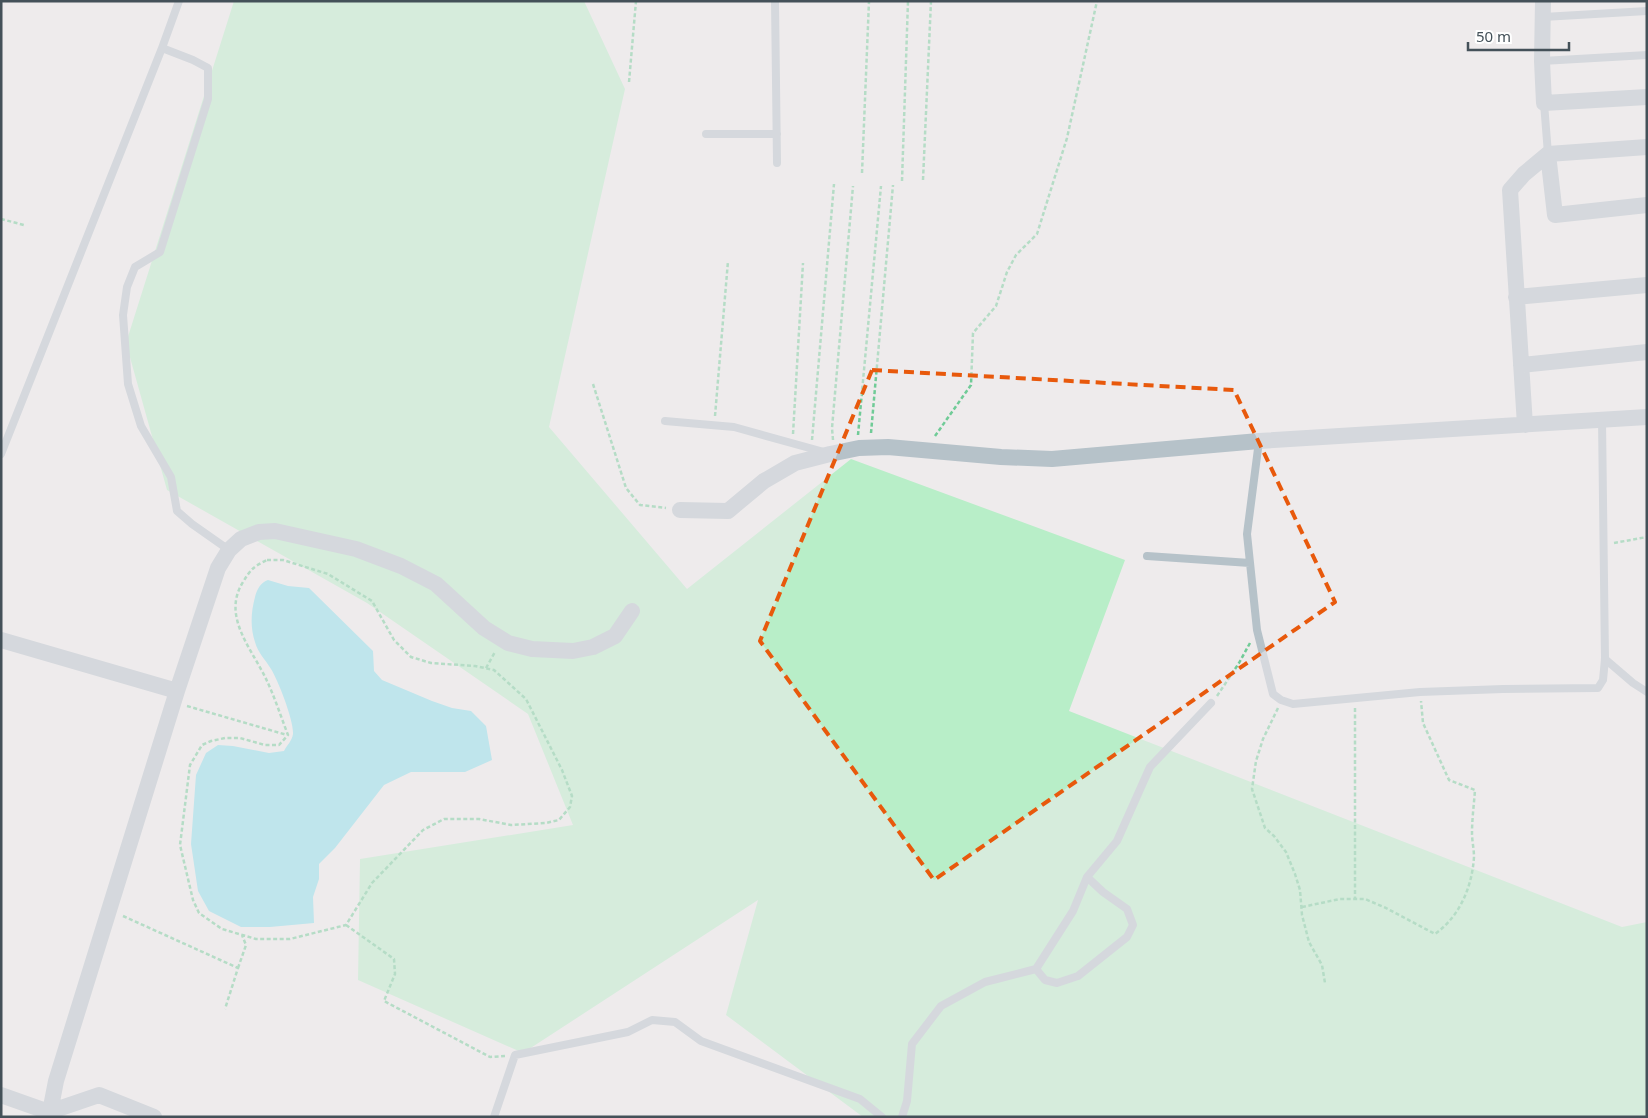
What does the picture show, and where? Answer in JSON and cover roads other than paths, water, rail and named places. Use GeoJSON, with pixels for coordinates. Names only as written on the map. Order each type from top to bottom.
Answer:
{"type":"FeatureCollection","features":[{"type":"Feature","properties":{"kind":"street"},"geometry":{"type":"LineString","coordinates":[[1543,9],[1542,61],[1544,103],[1647,97]]}},
{"type":"Feature","properties":{"kind":"street"},"geometry":{"type":"LineString","coordinates":[[1525,424],[1510,190],[1524,174],[1548,154],[1647,147]]}},
{"type":"Feature","properties":{"kind":"street"},"geometry":{"type":"LineString","coordinates":[[1548,154],[1555,215],[1647,205]]}},
{"type":"Feature","properties":{"kind":"street"},"geometry":{"type":"LineString","coordinates":[[1516,297],[1647,285]]}},
{"type":"Feature","properties":{"kind":"street"},"geometry":{"type":"LineString","coordinates":[[1521,366],[1647,352]]}},
{"type":"Feature","properties":{"kind":"street"},"geometry":{"type":"LineString","coordinates":[[680,510],[728,511],[764,480],[796,463],[834,453],[866,448],[888,447],[1001,457],[1052,459],[1259,441],[1647,417]]}},
{"type":"Feature","properties":{"kind":"street"},"geometry":{"type":"LineString","coordinates":[[49,1114],[56,1081],[175,697],[218,568],[229,550],[241,539],[259,532],[275,531],[356,549],[401,566],[436,584],[484,628],[508,643],[532,649],[573,651],[593,648],[615,636],[632,611]]}},
{"type":"Feature","properties":{"kind":"street"},"geometry":{"type":"LineString","coordinates":[[1,640],[175,697]]}},
{"type":"Feature","properties":{"kind":"street"},"geometry":{"type":"LineString","coordinates":[[1,1095],[49,1114],[99,1095],[154,1117]]}},
{"type":"Feature","properties":{"kind":"lane"},"geometry":{"type":"LineString","coordinates":[[1,454],[179,1]]}},
{"type":"Feature","properties":{"kind":"lane"},"geometry":{"type":"LineString","coordinates":[[774,1],[777,163]]}},
{"type":"Feature","properties":{"kind":"lane"},"geometry":{"type":"LineString","coordinates":[[1543,9],[1647,11]]}},
{"type":"Feature","properties":{"kind":"lane"},"geometry":{"type":"LineString","coordinates":[[162,48],[208,68],[208,99],[160,252],[135,267],[126,287],[123,315],[128,384],[141,426],[171,477],[177,511],[229,550]]}},
{"type":"Feature","properties":{"kind":"lane"},"geometry":{"type":"LineString","coordinates":[[1542,61],[1647,55]]}},
{"type":"Feature","properties":{"kind":"lane"},"geometry":{"type":"LineString","coordinates":[[1544,103],[1548,154]]}},
{"type":"Feature","properties":{"kind":"lane"},"geometry":{"type":"LineString","coordinates":[[706,134],[777,134]]}},
{"type":"Feature","properties":{"kind":"lane"},"geometry":{"type":"LineString","coordinates":[[1259,441],[1247,534],[1257,630],[1273,694],[1293,704],[1420,692],[1503,688],[1598,688],[1603,680],[1605,660],[1602,420]]}},
{"type":"Feature","properties":{"kind":"lane"},"geometry":{"type":"LineString","coordinates":[[665,421],[734,427],[792,444],[834,453]]}},
{"type":"Feature","properties":{"kind":"lane"},"geometry":{"type":"LineString","coordinates":[[1148,556],[1250,563]]}},
{"type":"Feature","properties":{"kind":"lane"},"geometry":{"type":"LineString","coordinates":[[1605,660],[1647,692]]}},
{"type":"Feature","properties":{"kind":"lane"},"geometry":{"type":"LineString","coordinates":[[902,1117],[907,1101],[912,1044],[941,1006],[985,982],[1036,969],[1074,912],[1087,877],[1117,841],[1150,767],[1212,703]]}},
{"type":"Feature","properties":{"kind":"lane"},"geometry":{"type":"LineString","coordinates":[[1036,969],[1045,980],[1057,983],[1078,976],[1127,937],[1133,925],[1126,909],[1087,877]]}},
{"type":"Feature","properties":{"kind":"lane"},"geometry":{"type":"LineString","coordinates":[[494,1117],[515,1055],[628,1032],[652,1020],[675,1022],[700,1042],[860,1100],[882,1117]]}},
{"type":"Feature","properties":{"kind":"water"},"geometry":{"type":"Polygon","coordinates":[[[268,580],[288,586],[309,588],[373,651],[374,671],[382,680],[452,708],[471,711],[486,726],[492,760],[465,772],[411,772],[384,785],[335,848],[319,864],[319,879],[313,897],[314,923],[270,927],[241,927],[209,911],[198,891],[191,844],[196,775],[206,753],[218,745],[269,753],[284,751],[291,741],[293,728],[281,691],[274,674],[258,649],[252,631],[252,614],[256,594],[261,584],[268,580]]]}}]}
